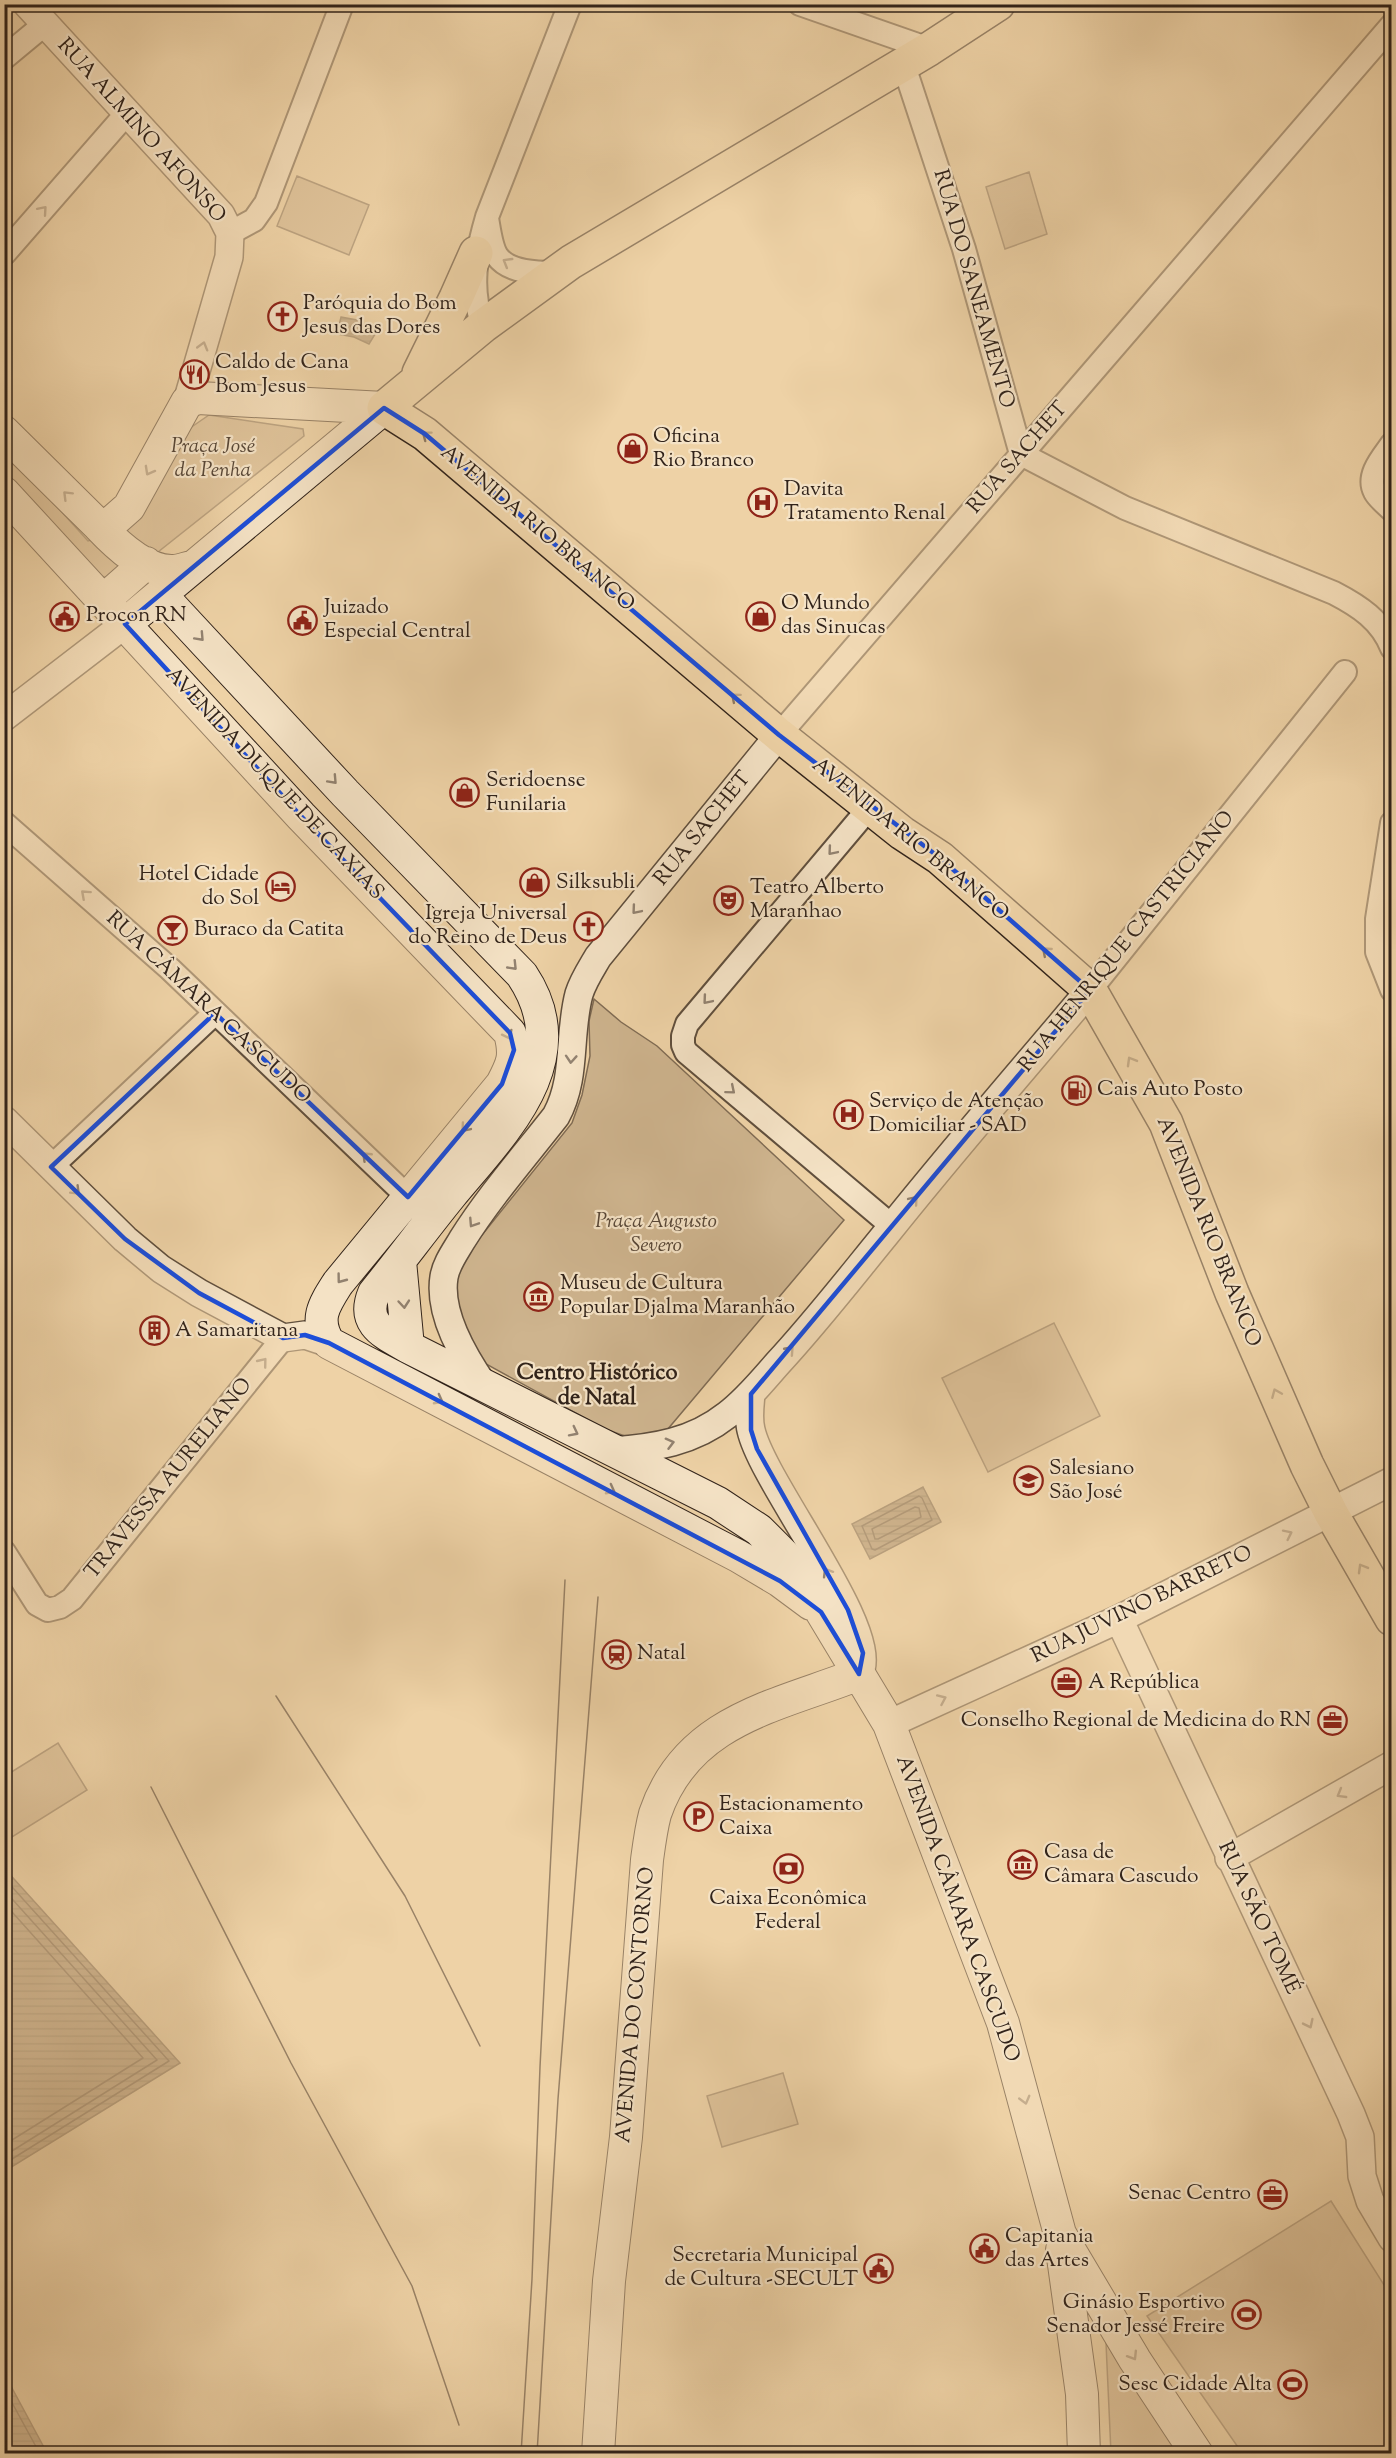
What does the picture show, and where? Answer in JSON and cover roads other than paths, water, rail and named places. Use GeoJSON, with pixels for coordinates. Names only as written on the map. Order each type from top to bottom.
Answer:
{"type":"FeatureCollection","features":[{"type":"Feature","properties":{"kind":"main road"},"geometry":{"type":"LineString","coordinates":[[125,624],[483,326],[556,273],[998,4]]}},
{"type":"Feature","properties":{"kind":"main road"},"geometry":{"type":"LineString","coordinates":[[412,385],[476,253]]}},
{"type":"Feature","properties":{"kind":"main road"},"geometry":{"type":"LineString","coordinates":[[106,524],[129,507],[187,402],[198,398],[384,408]]}},
{"type":"Feature","properties":{"kind":"main road","name":"AVENIDA RIO BRANCO"},"geometry":{"type":"LineString","coordinates":[[384,408],[425,434],[779,735],[902,833],[940,858],[1090,990],[1166,1123],[1232,1293],[1307,1465],[1330,1513],[1392,1618]]}},
{"type":"Feature","properties":{"kind":"main road"},"geometry":{"type":"LineString","coordinates":[[4,432],[106,524],[113,541],[159,569],[172,571],[192,567]]}},
{"type":"Feature","properties":{"kind":"main road","name":"AVENIDA DUQUE DE CAXIAS"},"geometry":{"type":"LineString","coordinates":[[4,493],[310,826],[510,1033],[514,1050],[512,1066],[502,1083],[408,1197]]}},
{"type":"Feature","properties":{"kind":"main road"},"geometry":{"type":"LineString","coordinates":[[104,600],[146,563]]}},
{"type":"Feature","properties":{"kind":"main road"},"geometry":{"type":"LineString","coordinates":[[161,594],[345,793],[522,975],[539,1008],[543,1035],[540,1065],[526,1096],[507,1128],[374,1293],[370,1313],[375,1325],[408,1347],[718,1503],[759,1530],[792,1563],[859,1674]]}},
{"type":"Feature","properties":{"kind":"main road"},"geometry":{"type":"LineString","coordinates":[[408,1197],[338,1283],[327,1300],[321,1316],[321,1331],[329,1343],[738,1556],[780,1581],[821,1612]]}},
{"type":"Feature","properties":{"kind":"main road","name":"AVENIDA CÂMARA CASCUDO"},"geometry":{"type":"LineString","coordinates":[[859,1674],[888,1724],[1003,2024],[1060,2234],[1135,2360],[1197,2454]]}},
{"type":"Feature","properties":{"kind":"main road","name":"AVENIDA DO CONTORNO"},"geometry":{"type":"LineString","coordinates":[[598,2454],[609,2281],[626,2137],[647,1860],[655,1815],[676,1775],[709,1737],[728,1724],[767,1707],[859,1674]]}},
{"type":"Feature","properties":{"kind":"main road"},"geometry":{"type":"LineString","coordinates":[[1060,2234],[1082,2394],[1084,2454]]}},
{"type":"Feature","properties":{"kind":"street","name":"RUA ALMINO AFONSO"},"geometry":{"type":"LineString","coordinates":[[27,4],[221,215],[230,233]]}},
{"type":"Feature","properties":{"kind":"street"},"geometry":{"type":"LineString","coordinates":[[187,402],[229,257],[230,233],[254,219],[266,203],[342,4]]}},
{"type":"Feature","properties":{"kind":"street"},"geometry":{"type":"LineString","coordinates":[[483,326],[474,291],[476,253],[487,217],[570,4]]}},
{"type":"Feature","properties":{"kind":"street"},"geometry":{"type":"LineString","coordinates":[[800,4],[916,56]]}},
{"type":"Feature","properties":{"kind":"street"},"geometry":{"type":"LineString","coordinates":[[4,58],[45,24]]}},
{"type":"Feature","properties":{"kind":"street","name":"RUA SACHET"},"geometry":{"type":"LineString","coordinates":[[484,1386],[462,1354],[451,1326],[444,1294],[444,1277],[448,1264],[476,1218],[555,1116],[564,1100],[570,1080],[579,995],[598,957],[779,735],[1392,25]]}},
{"type":"Feature","properties":{"kind":"street","name":"RUA DO SANEAMENTO"},"geometry":{"type":"LineString","coordinates":[[916,56],[964,249],[1021,454]]}},
{"type":"Feature","properties":{"kind":"street"},"geometry":{"type":"LineString","coordinates":[[4,254],[127,113]]}},
{"type":"Feature","properties":{"kind":"street"},"geometry":{"type":"LineString","coordinates":[[487,217],[497,256],[510,265],[531,273],[556,273]]}},
{"type":"Feature","properties":{"kind":"street"},"geometry":{"type":"LineString","coordinates":[[1392,444],[1374,471],[1373,484],[1375,492],[1392,510]]}},
{"type":"Feature","properties":{"kind":"street"},"geometry":{"type":"LineString","coordinates":[[1021,454],[1125,508],[1334,593],[1385,617],[1392,648]]}},
{"type":"Feature","properties":{"kind":"street"},"geometry":{"type":"LineString","coordinates":[[4,717],[125,624]]}},
{"type":"Feature","properties":{"kind":"street","name":"RUA HENRIQUE CASTRICIANO"},"geometry":{"type":"LineString","coordinates":[[612,1451],[659,1446],[688,1438],[727,1416],[751,1394],[814,1324],[892,1226],[1090,990],[1344,672]]}},
{"type":"Feature","properties":{"kind":"street"},"geometry":{"type":"LineString","coordinates":[[870,807],[687,1024],[683,1045],[686,1052],[892,1226]]}},
{"type":"Feature","properties":{"kind":"street","name":"RUA CÂMARA CASCUDO"},"geometry":{"type":"LineString","coordinates":[[4,823],[215,1013],[408,1197]]}},
{"type":"Feature","properties":{"kind":"street"},"geometry":{"type":"LineString","coordinates":[[1392,823],[1377,919],[1377,952],[1392,990]]}},
{"type":"Feature","properties":{"kind":"street"},"geometry":{"type":"LineString","coordinates":[[51,1167],[215,1013]]}},
{"type":"Feature","properties":{"kind":"street"},"geometry":{"type":"LineString","coordinates":[[4,1120],[125,1239],[161,1269],[199,1293],[283,1338],[305,1335],[329,1343]]}},
{"type":"Feature","properties":{"kind":"street","name":"TRAVESSA AURELIANO"},"geometry":{"type":"LineString","coordinates":[[4,1552],[37,1604],[48,1610],[60,1607],[72,1599],[283,1338]]}},
{"type":"Feature","properties":{"kind":"street"},"geometry":{"type":"LineString","coordinates":[[751,1394],[751,1430],[757,1449],[777,1489],[845,1604],[863,1653],[863,1664],[859,1674]]}},
{"type":"Feature","properties":{"kind":"street","name":"RUA JUVINO BARRETO"},"geometry":{"type":"LineString","coordinates":[[888,1724],[1119,1619],[1392,1481]]}},
{"type":"Feature","properties":{"kind":"street","name":"RUA SÃO TOMÉ"},"geometry":{"type":"LineString","coordinates":[[1119,1619],[1229,1858],[1351,2114],[1360,2137],[1362,2176],[1370,2201],[1388,2224]]}},
{"type":"Feature","properties":{"kind":"street"},"geometry":{"type":"LineString","coordinates":[[1229,1858],[1392,1765]]}},
{"type":"Feature","properties":{"kind":"water"},"geometry":{"type":"Polygon","coordinates":[[[341,317],[357,320],[377,331],[369,344],[354,337],[337,334],[341,317]]]}},
{"type":"Feature","properties":{"kind":"water"},"geometry":{"type":"Polygon","coordinates":[[[923,1487],[941,1522],[870,1559],[852,1524],[923,1487]]]}},
{"type":"Feature","properties":{"kind":"water"},"geometry":{"type":"Polygon","coordinates":[[[5,1869],[180,2063],[4,2171],[5,1869]]]}},
{"type":"Feature","properties":{"kind":"water"},"geometry":{"type":"Polygon","coordinates":[[[5,2375],[47,2453],[5,2453],[5,2375]]]}},
{"type":"Feature","properties":{"kind":"tram line"},"geometry":{"type":"LineString","coordinates":[[521,2454],[532,2279],[540,2067],[565,1580]]}},
{"type":"Feature","properties":{"kind":"tram line"},"geometry":{"type":"LineString","coordinates":[[537,2454],[558,2099],[598,1597]]}},
{"type":"Feature","properties":{"kind":"tram line"},"geometry":{"type":"LineString","coordinates":[[276,1696],[405,1896],[480,2046]]}},
{"type":"Feature","properties":{"kind":"tram line"},"geometry":{"type":"LineString","coordinates":[[151,1787],[291,2063],[412,2286],[459,2425]]}},
{"type":"Feature","properties":{"kind":"place","name":"Paróquia do Bom Jesus das Dores"},"geometry":{"type":"Point","coordinates":[282,316]}},
{"type":"Feature","properties":{"kind":"place","name":"Caldo de Cana Bom Jesus"},"geometry":{"type":"Point","coordinates":[194,375]}},
{"type":"Feature","properties":{"kind":"place","name":"Oficina Rio Branco"},"geometry":{"type":"Point","coordinates":[632,449]}},
{"type":"Feature","properties":{"kind":"place","name":"Davita Tratamento Renal"},"geometry":{"type":"Point","coordinates":[763,502]}},
{"type":"Feature","properties":{"kind":"place","name":"Procon RN"},"geometry":{"type":"Point","coordinates":[65,616]}},
{"type":"Feature","properties":{"kind":"place","name":"O Mundo das Sinucas"},"geometry":{"type":"Point","coordinates":[760,616]}},
{"type":"Feature","properties":{"kind":"place","name":"Juizado Especial Central"},"geometry":{"type":"Point","coordinates":[303,620]}},
{"type":"Feature","properties":{"kind":"place","name":"Seridoense Funilaria"},"geometry":{"type":"Point","coordinates":[465,793]}},
{"type":"Feature","properties":{"kind":"place","name":"Silksubli"},"geometry":{"type":"Point","coordinates":[535,883]}},
{"type":"Feature","properties":{"kind":"place","name":"Hotel Cidade do Sol"},"geometry":{"type":"Point","coordinates":[280,887]}},
{"type":"Feature","properties":{"kind":"place","name":"Teatro Alberto Maranhao"},"geometry":{"type":"Point","coordinates":[729,900]}},
{"type":"Feature","properties":{"kind":"place","name":"Igreja Universal do Reino de Deus"},"geometry":{"type":"Point","coordinates":[588,926]}},
{"type":"Feature","properties":{"kind":"place","name":"Buraco da Catita"},"geometry":{"type":"Point","coordinates":[173,930]}},
{"type":"Feature","properties":{"kind":"place","name":"Cais Auto Posto"},"geometry":{"type":"Point","coordinates":[1076,1090]}},
{"type":"Feature","properties":{"kind":"place","name":"Serviço de Atenção Domiciliar - SAD"},"geometry":{"type":"Point","coordinates":[848,1114]}},
{"type":"Feature","properties":{"kind":"place","name":"Museu de Cultura Popular Djalma Maranhão"},"geometry":{"type":"Point","coordinates":[539,1296]}},
{"type":"Feature","properties":{"kind":"place","name":"A Samaritana"},"geometry":{"type":"Point","coordinates":[154,1331]}},
{"type":"Feature","properties":{"kind":"place","name":"Salesiano São José"},"geometry":{"type":"Point","coordinates":[1028,1481]}},
{"type":"Feature","properties":{"kind":"place","name":"Natal"},"geometry":{"type":"Point","coordinates":[616,1654]}},
{"type":"Feature","properties":{"kind":"place","name":"A República"},"geometry":{"type":"Point","coordinates":[1067,1683]}},
{"type":"Feature","properties":{"kind":"place","name":"Conselho Regional de Medicina do RN"},"geometry":{"type":"Point","coordinates":[1332,1721]}},
{"type":"Feature","properties":{"kind":"place","name":"Estacionamento Caixa"},"geometry":{"type":"Point","coordinates":[698,1817]}},
{"type":"Feature","properties":{"kind":"place","name":"Casa de Câmara Cascudo"},"geometry":{"type":"Point","coordinates":[1023,1865]}},
{"type":"Feature","properties":{"kind":"place","name":"Caixa Econômica Federal"},"geometry":{"type":"Point","coordinates":[788,1868]}},
{"type":"Feature","properties":{"kind":"place","name":"Senac Centro"},"geometry":{"type":"Point","coordinates":[1272,2194]}},
{"type":"Feature","properties":{"kind":"place","name":"Capitania das Artes"},"geometry":{"type":"Point","coordinates":[984,2249]}},
{"type":"Feature","properties":{"kind":"place","name":"Secretaria Municipal de Cultura -SECULT"},"geometry":{"type":"Point","coordinates":[879,2268]}},
{"type":"Feature","properties":{"kind":"place","name":"Ginásio Esportivo Senador Jessé Freire"},"geometry":{"type":"Point","coordinates":[1246,2315]}},
{"type":"Feature","properties":{"kind":"place","name":"Sesc Cidade Alta"},"geometry":{"type":"Point","coordinates":[1293,2385]}},
{"type":"Feature","properties":{"kind":"district","name":"Centro Histórico de Natal"},"geometry":{"type":"Point","coordinates":[597,1386]}},
{"type":"Feature","properties":{"kind":"park label","name":"Praça José da Penha"},"geometry":{"type":"Point","coordinates":[213,459]}},
{"type":"Feature","properties":{"kind":"park label","name":"Praça Augusto Severo"},"geometry":{"type":"Point","coordinates":[656,1234]}}]}
